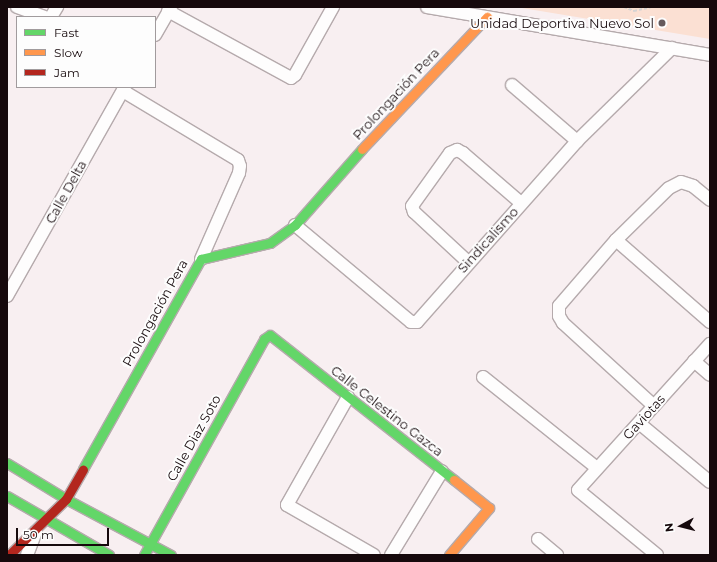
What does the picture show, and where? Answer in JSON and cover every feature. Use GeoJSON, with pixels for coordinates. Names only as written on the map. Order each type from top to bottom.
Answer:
{"type":"FeatureCollection","features":[{"type":"Feature","properties":{"kind":"street"},"geometry":{"type":"LineString","coordinates":[[17,7],[41,16]]}},
{"type":"Feature","properties":{"kind":"street"},"geometry":{"type":"LineString","coordinates":[[52,16],[58,7]]}},
{"type":"Feature","properties":{"kind":"street"},"geometry":{"type":"LineString","coordinates":[[156,33],[170,9],[287,78],[291,78],[295,75],[333,7]]}},
{"type":"Feature","properties":{"kind":"street"},"geometry":{"type":"LineString","coordinates":[[427,7],[710,55]]}},
{"type":"Feature","properties":{"kind":"street","name":"Prolongación Pera"},"geometry":{"type":"LineString","coordinates":[[9,555],[48,519],[66,499],[200,259],[270,243],[294,225],[370,139],[487,17]]}},
{"type":"Feature","properties":{"kind":"street","name":"Sindicalismo"},"geometry":{"type":"LineString","coordinates":[[294,225],[414,323],[417,322],[468,262],[577,141],[672,48]]}},
{"type":"Feature","properties":{"kind":"street"},"geometry":{"type":"LineString","coordinates":[[512,85],[577,141]]}},
{"type":"Feature","properties":{"kind":"street"},"geometry":{"type":"LineString","coordinates":[[124,89],[238,160],[240,166],[200,259]]}},
{"type":"Feature","properties":{"kind":"street","name":"Calle Delta"},"geometry":{"type":"LineString","coordinates":[[7,296],[124,89]]}},
{"type":"Feature","properties":{"kind":"street"},"geometry":{"type":"LineString","coordinates":[[468,262],[414,212],[412,206],[450,153],[457,150],[463,152],[522,203]]}},
{"type":"Feature","properties":{"kind":"street"},"geometry":{"type":"LineString","coordinates":[[654,406],[564,323],[559,316],[559,306],[616,240],[669,188],[681,182],[693,186],[710,200]]}},
{"type":"Feature","properties":{"kind":"street"},"geometry":{"type":"LineString","coordinates":[[616,240],[710,322]]}},
{"type":"Feature","properties":{"kind":"street","name":"Calle Celestino Gazca"},"geometry":{"type":"LineString","coordinates":[[270,335],[489,508],[449,555]]}},
{"type":"Feature","properties":{"kind":"street","name":"Calle Diaz Soto"},"geometry":{"type":"LineString","coordinates":[[144,555],[264,339],[270,335]]}},
{"type":"Feature","properties":{"kind":"street","name":"Gaviotas"},"geometry":{"type":"LineString","coordinates":[[657,555],[578,490],[710,344]]}},
{"type":"Feature","properties":{"kind":"street"},"geometry":{"type":"LineString","coordinates":[[694,361],[710,375]]}},
{"type":"Feature","properties":{"kind":"street"},"geometry":{"type":"LineString","coordinates":[[483,377],[597,468]]}},
{"type":"Feature","properties":{"kind":"street"},"geometry":{"type":"LineString","coordinates":[[348,397],[287,505],[374,555]]}},
{"type":"Feature","properties":{"kind":"street"},"geometry":{"type":"LineString","coordinates":[[639,423],[710,482]]}},
{"type":"Feature","properties":{"kind":"street"},"geometry":{"type":"LineString","coordinates":[[7,463],[66,499],[171,555]]}},
{"type":"Feature","properties":{"kind":"street"},"geometry":{"type":"LineString","coordinates":[[391,555],[442,470]]}},
{"type":"Feature","properties":{"kind":"street"},"geometry":{"type":"LineString","coordinates":[[7,496],[109,555]]}},
{"type":"Feature","properties":{"kind":"street"},"geometry":{"type":"LineString","coordinates":[[27,555],[37,528]]}},
{"type":"Feature","properties":{"kind":"street"},"geometry":{"type":"LineString","coordinates":[[538,539],[557,555]]}},
{"type":"Feature","properties":{"kind":"path"},"geometry":{"type":"LineString","coordinates":[[624,7],[634,11],[651,7]]}},
{"type":"Feature","properties":{"kind":"shaded area","name":"Unidad Deportiva Nuevo Sol"},"geometry":{"type":"Polygon","coordinates":[[[516,7],[710,7],[710,39],[516,7]]]}},
{"type":"Feature","properties":{"kind":"traffic: fast"},"geometry":{"type":"LineString","coordinates":[[83,469],[201,259],[270,243],[295,225],[362,149]]}},
{"type":"Feature","properties":{"kind":"traffic: fast"},"geometry":{"type":"LineString","coordinates":[[144,555],[264,339],[270,335],[454,480]]}},
{"type":"Feature","properties":{"kind":"traffic: fast"},"geometry":{"type":"LineString","coordinates":[[7,463],[66,499],[171,555]]}},
{"type":"Feature","properties":{"kind":"traffic: fast"},"geometry":{"type":"LineString","coordinates":[[7,496],[109,555]]}},
{"type":"Feature","properties":{"kind":"traffic: slow"},"geometry":{"type":"LineString","coordinates":[[362,149],[487,17]]}},
{"type":"Feature","properties":{"kind":"traffic: slow"},"geometry":{"type":"LineString","coordinates":[[449,555],[489,508],[454,480]]}},
{"type":"Feature","properties":{"kind":"traffic: jam"},"geometry":{"type":"LineString","coordinates":[[9,555],[66,499],[83,469]]}},
{"type":"Feature","properties":{"kind":"place","name":"Unidad Deportiva Nuevo Sol"},"geometry":{"type":"Point","coordinates":[662,23]}}]}
